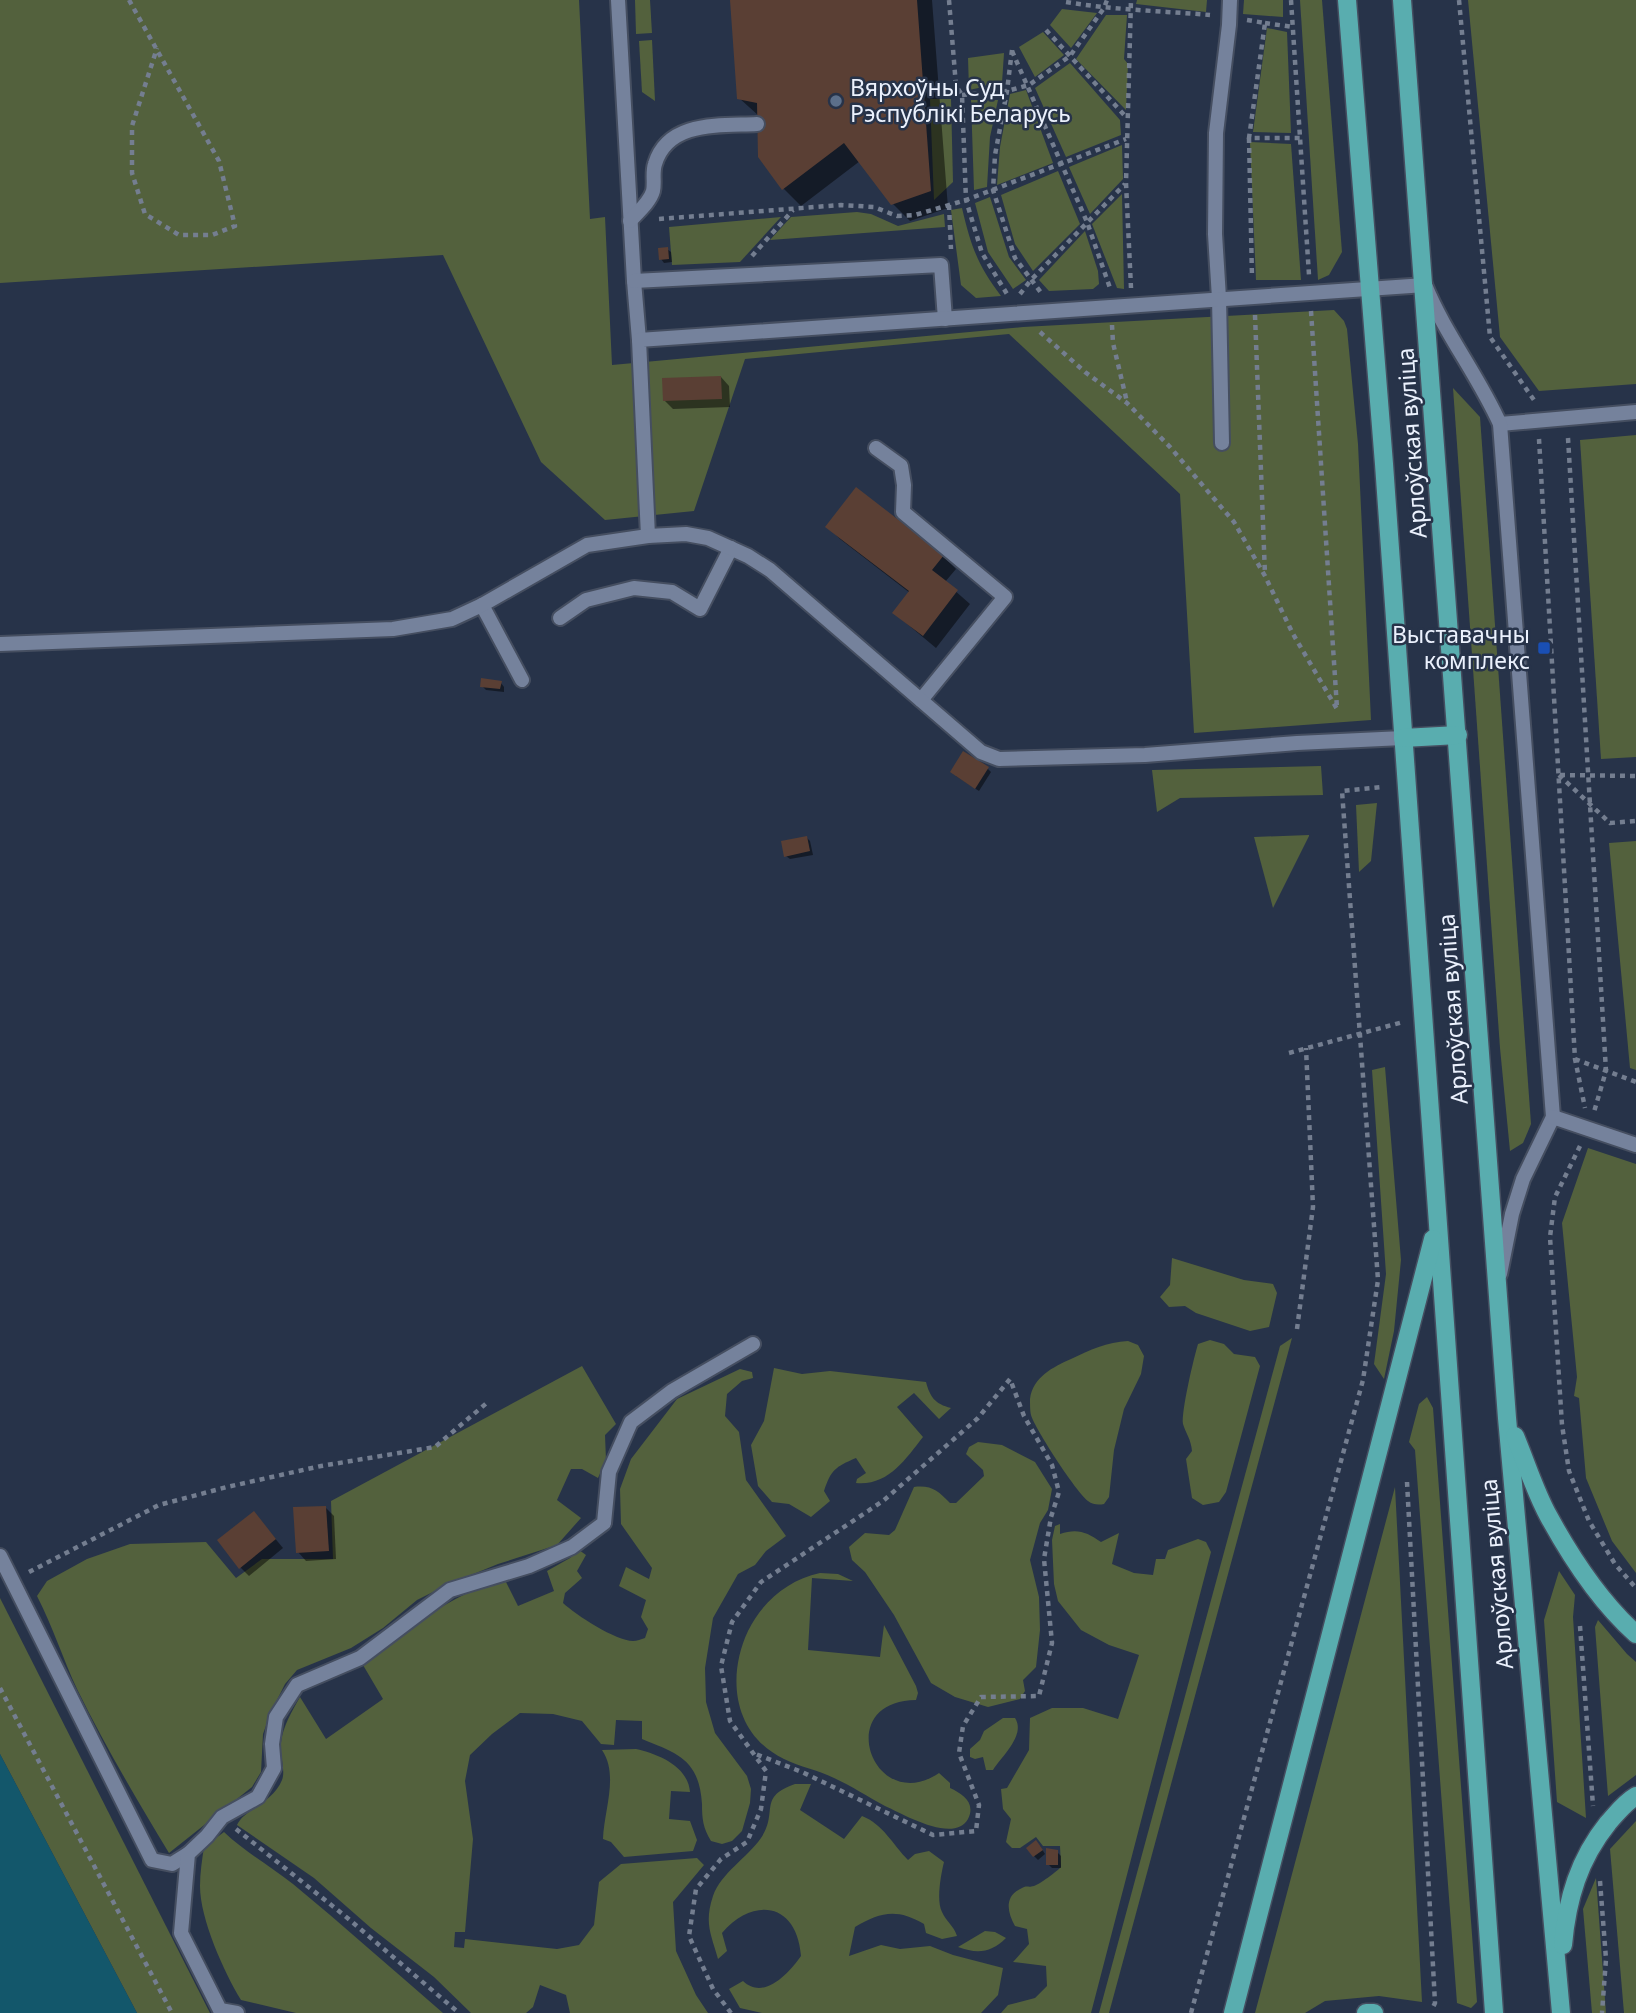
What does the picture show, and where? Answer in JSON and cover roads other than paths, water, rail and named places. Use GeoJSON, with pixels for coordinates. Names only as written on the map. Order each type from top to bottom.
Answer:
{"type":"FeatureCollection","features":[{"type":"Feature","properties":{"kind":"main road","name":"Арлоўская вуліца"},"geometry":{"type":"LineString","coordinates":[[1347,0],[1404,738],[1494,2013]]}},
{"type":"Feature","properties":{"kind":"main road","name":"Арлоўская вуліца"},"geometry":{"type":"LineString","coordinates":[[1402,0],[1507,1418],[1561,2013]]}},
{"type":"Feature","properties":{"kind":"main road"},"geometry":{"type":"LineString","coordinates":[[1404,738],[1458,735]]}},
{"type":"Feature","properties":{"kind":"main road"},"geometry":{"type":"LineString","coordinates":[[1233,2013],[1437,1225]]}},
{"type":"Feature","properties":{"kind":"main road"},"geometry":{"type":"LineString","coordinates":[[1507,1418],[1548,1515],[1597,1592],[1617,1617],[1636,1634]]}},
{"type":"Feature","properties":{"kind":"main road"},"geometry":{"type":"LineString","coordinates":[[1559,1991],[1566,1911],[1579,1869],[1596,1838],[1625,1803],[1636,1796]]}},
{"type":"Feature","properties":{"kind":"main road"},"geometry":{"type":"LineString","coordinates":[[1366,2013],[1374,2013]]}},
{"type":"Feature","properties":{"kind":"lane"},"geometry":{"type":"LineString","coordinates":[[618,0],[648,536]]}},
{"type":"Feature","properties":{"kind":"lane"},"geometry":{"type":"LineString","coordinates":[[1222,443],[1215,234],[1216,133],[1230,0]]}},
{"type":"Feature","properties":{"kind":"lane"},"geometry":{"type":"LineString","coordinates":[[630,221],[652,194],[655,164],[673,138],[686,130],[703,127],[757,124]]}},
{"type":"Feature","properties":{"kind":"lane"},"geometry":{"type":"LineString","coordinates":[[634,281],[941,265],[945,319]]}},
{"type":"Feature","properties":{"kind":"lane"},"geometry":{"type":"LineString","coordinates":[[639,340],[1020,313],[1112,301],[1219,298],[1424,285],[1439,318],[1486,393],[1500,424],[1553,1117],[1523,1179],[1512,1214],[1498,1285]]}},
{"type":"Feature","properties":{"kind":"lane"},"geometry":{"type":"LineString","coordinates":[[1500,424],[1636,412]]}},
{"type":"Feature","properties":{"kind":"lane"},"geometry":{"type":"LineString","coordinates":[[876,448],[901,466],[904,485],[902,512],[1005,597],[921,700]]}},
{"type":"Feature","properties":{"kind":"lane"},"geometry":{"type":"LineString","coordinates":[[0,644],[393,629],[452,619],[482,605],[587,545],[648,536],[686,534],[708,538],[770,570],[981,752],[999,759],[1145,755],[1404,738]]}},
{"type":"Feature","properties":{"kind":"lane"},"geometry":{"type":"LineString","coordinates":[[560,618],[586,600],[634,588],[672,592],[701,609],[731,548]]}},
{"type":"Feature","properties":{"kind":"lane"},"geometry":{"type":"LineString","coordinates":[[482,605],[522,680]]}},
{"type":"Feature","properties":{"kind":"lane"},"geometry":{"type":"LineString","coordinates":[[1553,1117],[1636,1145]]}},
{"type":"Feature","properties":{"kind":"lane"},"geometry":{"type":"LineString","coordinates":[[0,1556],[152,1860],[172,1864],[188,1854],[222,1817],[258,1797],[274,1768],[272,1744],[276,1717],[297,1685],[360,1658],[450,1590],[529,1566],[572,1547],[604,1523],[609,1472],[631,1422],[672,1391],[753,1345]]}},
{"type":"Feature","properties":{"kind":"lane"},"geometry":{"type":"LineString","coordinates":[[188,1854],[181,1933],[220,2010],[237,2013]]}},
{"type":"Feature","properties":{"kind":"water"},"geometry":{"type":"Polygon","coordinates":[[[0,1754],[137,2013],[0,2013],[0,1754]]]}},
{"type":"Feature","properties":{"kind":"place","name":"Вярхоўны Суд Рэспублікі Беларусь"},"geometry":{"type":"Point","coordinates":[836,101]}},
{"type":"Feature","properties":{"kind":"place","name":"Выставачны комплекс"},"geometry":{"type":"Point","coordinates":[1544,648]}}]}
